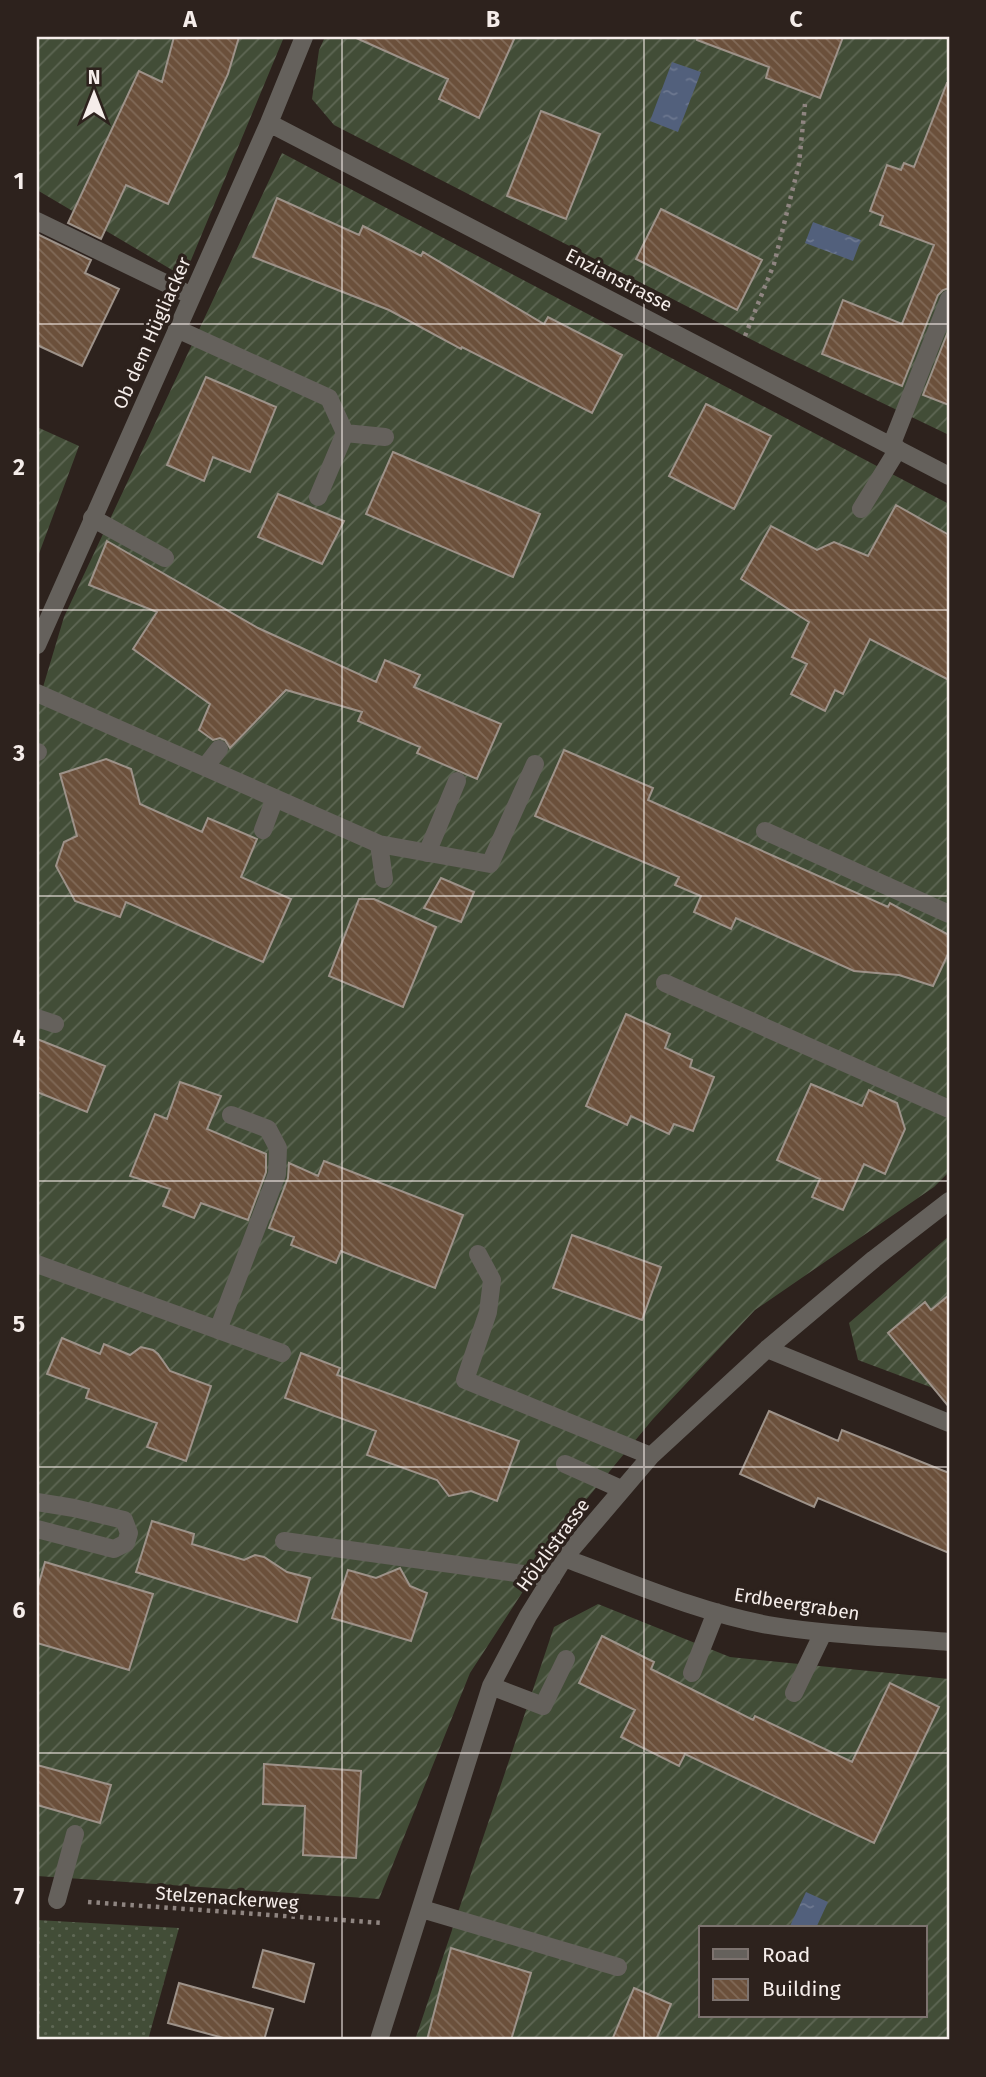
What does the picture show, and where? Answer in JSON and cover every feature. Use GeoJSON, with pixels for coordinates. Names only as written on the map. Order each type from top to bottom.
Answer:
{"type":"FeatureCollection","features":[{"type":"Feature","properties":{"kind":"street","name":"Ob dem Hügliacker"},"geometry":{"type":"LineString","coordinates":[[37,645],[269,123],[304,37]]}},
{"type":"Feature","properties":{"kind":"street","name":"Enzianstrasse"},"geometry":{"type":"LineString","coordinates":[[269,123],[949,475]]}},
{"type":"Feature","properties":{"kind":"street"},"geometry":{"type":"LineString","coordinates":[[37,221],[191,296]]}},
{"type":"Feature","properties":{"kind":"street"},"geometry":{"type":"LineString","coordinates":[[861,509],[895,447],[949,299]]}},
{"type":"Feature","properties":{"kind":"street"},"geometry":{"type":"LineString","coordinates":[[177,329],[328,398],[345,433],[318,497]]}},
{"type":"Feature","properties":{"kind":"street"},"geometry":{"type":"LineString","coordinates":[[345,433],[385,437]]}},
{"type":"Feature","properties":{"kind":"street"},"geometry":{"type":"LineString","coordinates":[[92,518],[165,558]]}},
{"type":"Feature","properties":{"kind":"street"},"geometry":{"type":"LineString","coordinates":[[37,693],[379,844],[490,864],[535,764]]}},
{"type":"Feature","properties":{"kind":"street"},"geometry":{"type":"LineString","coordinates":[[205,767],[219,749]]}},
{"type":"Feature","properties":{"kind":"street"},"geometry":{"type":"LineString","coordinates":[[427,852],[457,781]]}},
{"type":"Feature","properties":{"kind":"street"},"geometry":{"type":"LineString","coordinates":[[263,830],[275,798]]}},
{"type":"Feature","properties":{"kind":"street"},"geometry":{"type":"LineString","coordinates":[[765,831],[949,914]]}},
{"type":"Feature","properties":{"kind":"street"},"geometry":{"type":"LineString","coordinates":[[379,844],[384,879]]}},
{"type":"Feature","properties":{"kind":"street"},"geometry":{"type":"LineString","coordinates":[[665,984],[949,1109]]}},
{"type":"Feature","properties":{"kind":"street"},"geometry":{"type":"LineString","coordinates":[[37,1018],[55,1024]]}},
{"type":"Feature","properties":{"kind":"street"},"geometry":{"type":"LineString","coordinates":[[218,1330],[277,1174],[278,1148],[268,1129],[231,1115]]}},
{"type":"Feature","properties":{"kind":"street","name":"Hölzlistrasse"},"geometry":{"type":"LineString","coordinates":[[379,2040],[491,1686],[528,1616],[564,1558],[651,1456],[766,1349],[949,1201]]}},
{"type":"Feature","properties":{"kind":"street"},"geometry":{"type":"LineString","coordinates":[[478,1254],[492,1280],[491,1291],[488,1312],[465,1380],[651,1456]]}},
{"type":"Feature","properties":{"kind":"street"},"geometry":{"type":"LineString","coordinates":[[37,1264],[282,1353]]}},
{"type":"Feature","properties":{"kind":"street"},"geometry":{"type":"LineString","coordinates":[[766,1349],[949,1423]]}},
{"type":"Feature","properties":{"kind":"street"},"geometry":{"type":"LineString","coordinates":[[565,1464],[621,1489]]}},
{"type":"Feature","properties":{"kind":"street"},"geometry":{"type":"LineString","coordinates":[[37,1502],[124,1521],[129,1533],[127,1543],[114,1549],[37,1529]]}},
{"type":"Feature","properties":{"kind":"street"},"geometry":{"type":"LineString","coordinates":[[284,1541],[552,1578]]}},
{"type":"Feature","properties":{"kind":"street","name":"Erdbeergraben"},"geometry":{"type":"LineString","coordinates":[[564,1558],[716,1612],[766,1625],[823,1633],[949,1642]]}},
{"type":"Feature","properties":{"kind":"street"},"geometry":{"type":"LineString","coordinates":[[692,1673],[716,1612]]}},
{"type":"Feature","properties":{"kind":"street"},"geometry":{"type":"LineString","coordinates":[[794,1693],[823,1633]]}},
{"type":"Feature","properties":{"kind":"street"},"geometry":{"type":"LineString","coordinates":[[491,1686],[543,1706],[566,1659]]}},
{"type":"Feature","properties":{"kind":"street"},"geometry":{"type":"LineString","coordinates":[[57,1900],[75,1834]]}},
{"type":"Feature","properties":{"kind":"street"},"geometry":{"type":"LineString","coordinates":[[419,1917],[618,1967]]}},
{"type":"Feature","properties":{"kind":"path"},"geometry":{"type":"LineString","coordinates":[[734,363],[775,264],[799,164],[804,104]]}},
{"type":"Feature","properties":{"kind":"path","name":"Stelzenackerweg"},"geometry":{"type":"LineString","coordinates":[[57,1900],[419,1917]]}},
{"type":"Feature","properties":{"kind":"green space"},"geometry":{"type":"Polygon","coordinates":[[[37,37],[284,37],[184,277],[37,190],[37,37]]]}},
{"type":"Feature","properties":{"kind":"green space"},"geometry":{"type":"Polygon","coordinates":[[[325,37],[949,37],[949,435],[772,350],[334,125],[312,99],[319,50],[325,37]]]}},
{"type":"Feature","properties":{"kind":"green space"},"geometry":{"type":"Polygon","coordinates":[[[282,153],[949,504],[949,1172],[934,1187],[755,1310],[653,1419],[570,1519],[470,1673],[379,1899],[37,1876],[37,707],[64,617],[282,153]]]}},
{"type":"Feature","properties":{"kind":"green space"},"geometry":{"type":"Polygon","coordinates":[[[37,427],[79,446],[37,559],[37,427]]]}},
{"type":"Feature","properties":{"kind":"green space"},"geometry":{"type":"Polygon","coordinates":[[[949,1236],[949,1394],[858,1360],[849,1323],[949,1236]]]}},
{"type":"Feature","properties":{"kind":"green space"},"geometry":{"type":"Polygon","coordinates":[[[598,1604],[730,1657],[949,1679],[949,2040],[415,2040],[554,1627],[598,1604]]]}},
{"type":"Feature","properties":{"kind":"green space"},"geometry":{"type":"Polygon","coordinates":[[[37,1920],[179,1928],[148,2040],[37,2040],[37,1920]]]}},
{"type":"Feature","properties":{"kind":"water"},"geometry":{"type":"Polygon","coordinates":[[[672,62],[701,72],[678,132],[650,121],[672,62]]]}},
{"type":"Feature","properties":{"kind":"water"},"geometry":{"type":"Polygon","coordinates":[[[813,222],[861,240],[853,261],[805,243],[813,222]]]}},
{"type":"Feature","properties":{"kind":"water"},"geometry":{"type":"Polygon","coordinates":[[[806,1892],[828,1902],[817,1926],[790,1926],[806,1892]]]}},
{"type":"Feature","properties":{"kind":"building"},"geometry":{"type":"Polygon","coordinates":[[[174,37],[239,37],[228,74],[168,204],[126,185],[101,239],[68,223],[139,71],[162,82],[174,37]]]}},
{"type":"Feature","properties":{"kind":"building"},"geometry":{"type":"Polygon","coordinates":[[[354,37],[515,37],[479,118],[439,99],[448,79],[354,37]]]}},
{"type":"Feature","properties":{"kind":"building"},"geometry":{"type":"Polygon","coordinates":[[[697,37],[843,37],[820,98],[766,78],[769,67],[697,40],[697,37]]]}},
{"type":"Feature","properties":{"kind":"building"},"geometry":{"type":"Polygon","coordinates":[[[947,83],[949,288],[938,295],[902,386],[822,354],[843,300],[902,324],[934,245],[880,225],[883,216],[870,211],[887,165],[901,170],[904,163],[914,167],[947,83]]]}},
{"type":"Feature","properties":{"kind":"building"},"geometry":{"type":"Polygon","coordinates":[[[541,111],[600,134],[566,219],[507,196],[541,111]]]}},
{"type":"Feature","properties":{"kind":"building"},"geometry":{"type":"Polygon","coordinates":[[[277,198],[359,235],[363,226],[421,256],[423,252],[544,324],[548,317],[622,355],[592,413],[462,347],[461,349],[389,310],[253,257],[277,198]]]}},
{"type":"Feature","properties":{"kind":"building"},"geometry":{"type":"Polygon","coordinates":[[[661,209],[762,260],[737,310],[636,259],[661,209]]]}},
{"type":"Feature","properties":{"kind":"building"},"geometry":{"type":"Polygon","coordinates":[[[37,234],[91,260],[85,273],[119,289],[82,366],[37,345],[37,234]]]}},
{"type":"Feature","properties":{"kind":"building"},"geometry":{"type":"Polygon","coordinates":[[[949,329],[949,405],[923,395],[949,329]]]}},
{"type":"Feature","properties":{"kind":"building"},"geometry":{"type":"Polygon","coordinates":[[[206,377],[276,407],[250,472],[213,457],[204,481],[167,465],[206,377]]]}},
{"type":"Feature","properties":{"kind":"building"},"geometry":{"type":"Polygon","coordinates":[[[706,404],[771,436],[734,509],[669,476],[706,404]]]}},
{"type":"Feature","properties":{"kind":"building"},"geometry":{"type":"Polygon","coordinates":[[[393,452],[540,514],[513,577],[366,514],[393,452]]]}},
{"type":"Feature","properties":{"kind":"building"},"geometry":{"type":"Polygon","coordinates":[[[278,494],[344,521],[322,564],[258,537],[278,494]]]}},
{"type":"Feature","properties":{"kind":"building"},"geometry":{"type":"Polygon","coordinates":[[[896,505],[949,535],[949,680],[870,639],[843,694],[835,690],[825,711],[791,694],[807,664],[792,657],[809,622],[741,579],[771,526],[817,550],[834,542],[868,556],[896,505]]]}},
{"type":"Feature","properties":{"kind":"building"},"geometry":{"type":"Polygon","coordinates":[[[107,541],[258,628],[376,682],[385,660],[420,675],[414,687],[501,724],[477,779],[417,753],[420,747],[358,721],[362,712],[286,690],[230,748],[225,740],[213,740],[199,730],[210,704],[133,649],[157,612],[89,585],[107,541]]]}},
{"type":"Feature","properties":{"kind":"building"},"geometry":{"type":"Polygon","coordinates":[[[564,750],[653,788],[648,800],[888,907],[890,903],[949,935],[949,952],[933,986],[899,975],[854,971],[736,918],[731,929],[694,912],[701,896],[675,885],[679,877],[535,816],[564,750]]]}},
{"type":"Feature","properties":{"kind":"building"},"geometry":{"type":"Polygon","coordinates":[[[106,759],[131,769],[140,804],[202,832],[208,818],[257,839],[241,877],[291,899],[263,962],[126,902],[120,917],[75,901],[56,866],[64,842],[77,836],[60,774],[106,759]]]}},
{"type":"Feature","properties":{"kind":"building"},"geometry":{"type":"Polygon","coordinates":[[[441,878],[474,892],[461,922],[424,908],[441,878]]]}},
{"type":"Feature","properties":{"kind":"building"},"geometry":{"type":"Polygon","coordinates":[[[359,899],[374,899],[436,927],[403,1007],[329,976],[359,899]]]}},
{"type":"Feature","properties":{"kind":"building"},"geometry":{"type":"Polygon","coordinates":[[[626,1014],[670,1034],[665,1048],[692,1060],[690,1067],[714,1077],[693,1131],[674,1124],[669,1134],[631,1116],[627,1125],[586,1106],[626,1014]]]}},
{"type":"Feature","properties":{"kind":"building"},"geometry":{"type":"Polygon","coordinates":[[[37,1039],[105,1066],[87,1112],[37,1092],[37,1039]]]}},
{"type":"Feature","properties":{"kind":"building"},"geometry":{"type":"Polygon","coordinates":[[[180,1082],[221,1096],[207,1129],[266,1154],[266,1172],[248,1220],[201,1203],[194,1218],[163,1206],[170,1189],[130,1176],[155,1114],[167,1119],[180,1082]]]}},
{"type":"Feature","properties":{"kind":"building"},"geometry":{"type":"Polygon","coordinates":[[[811,1084],[862,1106],[869,1090],[897,1103],[905,1129],[885,1174],[864,1164],[843,1210],[812,1197],[820,1179],[777,1160],[811,1084]]]}},
{"type":"Feature","properties":{"kind":"building"},"geometry":{"type":"Polygon","coordinates":[[[324,1161],[463,1215],[435,1288],[341,1251],[336,1263],[291,1245],[294,1237],[269,1228],[288,1178],[289,1163],[318,1176],[324,1161]]]}},
{"type":"Feature","properties":{"kind":"building"},"geometry":{"type":"Polygon","coordinates":[[[572,1235],[661,1267],[642,1320],[553,1288],[572,1235]]]}},
{"type":"Feature","properties":{"kind":"building"},"geometry":{"type":"Polygon","coordinates":[[[949,1295],[949,1407],[888,1333],[925,1302],[931,1310],[949,1295]]]}},
{"type":"Feature","properties":{"kind":"building"},"geometry":{"type":"Polygon","coordinates":[[[62,1338],[100,1354],[104,1344],[130,1355],[141,1347],[153,1350],[170,1371],[211,1386],[186,1461],[147,1447],[157,1423],[86,1398],[89,1389],[47,1374],[62,1338]]]}},
{"type":"Feature","properties":{"kind":"building"},"geometry":{"type":"Polygon","coordinates":[[[301,1353],[340,1368],[337,1375],[519,1441],[497,1501],[471,1491],[449,1496],[437,1480],[367,1455],[376,1431],[285,1398],[301,1353]]]}},
{"type":"Feature","properties":{"kind":"building"},"geometry":{"type":"Polygon","coordinates":[[[769,1411],[838,1441],[842,1430],[949,1473],[949,1553],[818,1498],[814,1507],[740,1474],[769,1411]]]}},
{"type":"Feature","properties":{"kind":"building"},"geometry":{"type":"Polygon","coordinates":[[[152,1521],[194,1534],[192,1544],[244,1560],[255,1555],[264,1557],[287,1572],[310,1578],[297,1622],[136,1572],[152,1521]]]}},
{"type":"Feature","properties":{"kind":"building"},"geometry":{"type":"Polygon","coordinates":[[[45,1562],[153,1594],[129,1670],[37,1643],[37,1590],[45,1562]]]}},
{"type":"Feature","properties":{"kind":"building"},"geometry":{"type":"Polygon","coordinates":[[[400,1568],[410,1586],[427,1593],[411,1641],[332,1618],[348,1570],[376,1578],[400,1568]]]}},
{"type":"Feature","properties":{"kind":"building"},"geometry":{"type":"Polygon","coordinates":[[[602,1636],[654,1662],[651,1669],[753,1720],[755,1716],[852,1762],[890,1683],[939,1707],[874,1843],[685,1754],[679,1766],[621,1737],[635,1710],[579,1683],[602,1636]]]}},
{"type":"Feature","properties":{"kind":"building"},"geometry":{"type":"Polygon","coordinates":[[[264,1764],[361,1771],[356,1858],[303,1855],[305,1806],[263,1804],[264,1764]]]}},
{"type":"Feature","properties":{"kind":"building"},"geometry":{"type":"Polygon","coordinates":[[[37,1765],[111,1785],[100,1823],[37,1805],[37,1765]]]}},
{"type":"Feature","properties":{"kind":"building"},"geometry":{"type":"Polygon","coordinates":[[[451,1948],[531,1973],[511,2040],[427,2040],[451,1948]]]}},
{"type":"Feature","properties":{"kind":"building"},"geometry":{"type":"Polygon","coordinates":[[[263,1950],[314,1964],[304,2002],[253,1987],[263,1950]]]}},
{"type":"Feature","properties":{"kind":"building"},"geometry":{"type":"Polygon","coordinates":[[[179,1983],[273,2009],[264,2040],[231,2040],[168,2023],[179,1983]]]}},
{"type":"Feature","properties":{"kind":"building"},"geometry":{"type":"Polygon","coordinates":[[[634,1988],[671,2004],[656,2040],[612,2040],[634,1988]]]}}]}
